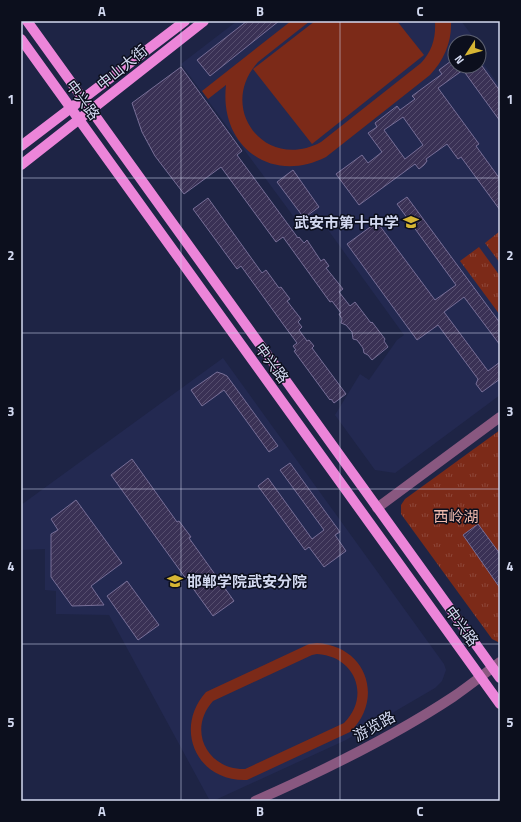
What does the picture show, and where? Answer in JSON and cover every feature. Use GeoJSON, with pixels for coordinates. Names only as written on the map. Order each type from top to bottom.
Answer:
{"type":"FeatureCollection","features":[{"type":"Feature","properties":{"kind":"main road","name":"中兴路"},"geometry":{"type":"LineString","coordinates":[[27,21],[377,508],[496,665],[500,678]]}},
{"type":"Feature","properties":{"kind":"main road","name":"中山大街"},"geometry":{"type":"LineString","coordinates":[[21,146],[185,21]]}},
{"type":"Feature","properties":{"kind":"main road","name":"中山大街"},"geometry":{"type":"LineString","coordinates":[[21,166],[204,21]]}},
{"type":"Feature","properties":{"kind":"main road","name":"中兴路"},"geometry":{"type":"LineString","coordinates":[[21,39],[500,704]]}},
{"type":"Feature","properties":{"kind":"street"},"geometry":{"type":"LineString","coordinates":[[377,508],[500,417]]}},
{"type":"Feature","properties":{"kind":"street","name":"游览路"},"geometry":{"type":"LineString","coordinates":[[255,801],[303,780],[384,739],[453,697],[496,665]]}},
{"type":"Feature","properties":{"kind":"shaded area","name":"武安市第十中学"},"geometry":{"type":"Polygon","coordinates":[[[237,21],[461,21],[471,34],[447,34],[447,74],[487,74],[487,68],[500,87],[500,395],[395,473],[375,470],[335,415],[360,374],[369,380],[397,340],[404,335],[318,216],[302,228],[181,64],[237,21]]]}},
{"type":"Feature","properties":{"kind":"shaded area","name":"邯郸学院武安分院"},"geometry":{"type":"Polygon","coordinates":[[[223,358],[444,664],[446,670],[442,681],[435,688],[346,740],[213,801],[210,801],[109,615],[56,614],[56,591],[45,590],[45,549],[21,550],[21,505],[223,358]]]}},
{"type":"Feature","properties":{"kind":"green space"},"geometry":{"type":"Polygon","coordinates":[[[291,21],[310,21],[258,62],[246,80],[242,99],[245,116],[253,131],[266,142],[282,149],[301,149],[321,142],[421,63],[431,49],[435,33],[435,21],[451,21],[450,34],[447,34],[446,50],[443,57],[430,75],[326,157],[306,164],[286,166],[268,163],[253,154],[240,142],[231,126],[226,107],[226,85],[208,99],[202,91],[291,21]]]}},
{"type":"Feature","properties":{"kind":"green space"},"geometry":{"type":"Polygon","coordinates":[[[315,21],[397,21],[424,55],[312,144],[253,69],[315,21]]]}},
{"type":"Feature","properties":{"kind":"green space"},"geometry":{"type":"Polygon","coordinates":[[[500,231],[500,263],[485,243],[500,231]]]}},
{"type":"Feature","properties":{"kind":"green space"},"geometry":{"type":"Polygon","coordinates":[[[479,247],[500,276],[500,315],[460,261],[479,247]]]}},
{"type":"Feature","properties":{"kind":"green space","name":"西岭湖"},"geometry":{"type":"Polygon","coordinates":[[[500,430],[500,643],[492,639],[401,514],[401,505],[405,499],[500,430]]]}},
{"type":"Feature","properties":{"kind":"green space"},"geometry":{"type":"Polygon","coordinates":[[[317,643],[334,646],[348,653],[358,664],[365,676],[368,690],[366,704],[361,719],[350,732],[247,780],[230,778],[215,772],[203,763],[195,751],[191,737],[191,722],[196,706],[206,692],[309,644],[317,643]],[[317,654],[312,655],[213,701],[205,712],[202,724],[202,736],[205,746],[211,756],[220,763],[232,768],[245,769],[344,723],[352,712],[357,701],[355,679],[341,662],[330,656],[317,654]]]}},
{"type":"Feature","properties":{"kind":"building"},"geometry":{"type":"Polygon","coordinates":[[[247,21],[279,21],[210,76],[197,60],[247,21]]]}},
{"type":"Feature","properties":{"kind":"building"},"geometry":{"type":"Polygon","coordinates":[[[447,64],[447,74],[457,74],[438,88],[479,144],[476,146],[500,179],[500,210],[461,157],[458,159],[447,144],[426,159],[427,161],[419,169],[415,164],[359,205],[336,174],[362,155],[368,163],[382,152],[368,133],[377,127],[375,123],[397,106],[400,110],[415,99],[412,96],[442,74],[439,70],[447,64]],[[403,117],[384,130],[405,159],[423,145],[403,117]]]}},
{"type":"Feature","properties":{"kind":"building"},"geometry":{"type":"Polygon","coordinates":[[[181,67],[242,151],[237,155],[298,238],[299,237],[304,243],[307,240],[321,261],[324,259],[329,266],[326,268],[343,289],[339,292],[350,306],[355,302],[385,339],[384,341],[388,347],[372,360],[364,353],[363,348],[357,340],[353,339],[352,332],[346,325],[341,323],[342,319],[339,314],[341,313],[332,301],[330,302],[283,237],[276,242],[221,167],[184,194],[155,156],[142,132],[132,103],[181,67]]]}},
{"type":"Feature","properties":{"kind":"building"},"geometry":{"type":"Polygon","coordinates":[[[487,73],[500,91],[500,121],[466,74],[487,73]]]}},
{"type":"Feature","properties":{"kind":"building"},"geometry":{"type":"Polygon","coordinates":[[[293,170],[319,207],[304,218],[277,182],[293,170]]]}},
{"type":"Feature","properties":{"kind":"building"},"geometry":{"type":"Polygon","coordinates":[[[407,197],[500,323],[500,345],[464,297],[444,312],[488,371],[500,362],[500,379],[482,392],[476,384],[478,379],[438,325],[417,340],[347,244],[377,222],[435,300],[456,285],[397,204],[407,197]]]}},
{"type":"Feature","properties":{"kind":"building"},"geometry":{"type":"Polygon","coordinates":[[[208,198],[262,273],[266,270],[279,288],[281,287],[290,299],[287,301],[301,319],[298,322],[302,327],[299,330],[307,341],[309,340],[314,346],[312,348],[346,394],[334,403],[331,399],[330,400],[294,351],[296,350],[293,346],[297,343],[241,266],[237,269],[193,209],[208,198]]]}},
{"type":"Feature","properties":{"kind":"building"},"geometry":{"type":"Polygon","coordinates":[[[217,372],[227,376],[278,446],[269,452],[224,390],[202,406],[191,390],[217,372]]]}},
{"type":"Feature","properties":{"kind":"building"},"geometry":{"type":"Polygon","coordinates":[[[132,459],[177,522],[179,521],[191,537],[189,538],[234,601],[213,616],[111,475],[132,459]]]}},
{"type":"Feature","properties":{"kind":"building"},"geometry":{"type":"Polygon","coordinates":[[[290,463],[340,532],[335,535],[346,551],[324,567],[309,547],[305,550],[258,486],[268,478],[312,539],[324,530],[280,470],[290,463]]]}},
{"type":"Feature","properties":{"kind":"building"},"geometry":{"type":"Polygon","coordinates":[[[76,500],[122,563],[91,586],[104,605],[72,606],[51,577],[51,534],[58,530],[51,519],[76,500]]]}},
{"type":"Feature","properties":{"kind":"building"},"geometry":{"type":"Polygon","coordinates":[[[478,524],[500,554],[500,588],[463,535],[478,524]]]}},
{"type":"Feature","properties":{"kind":"building"},"geometry":{"type":"Polygon","coordinates":[[[127,581],[159,625],[138,640],[107,596],[127,581]]]}},
{"type":"Feature","properties":{"kind":"place","name":"武安市第十中学"},"geometry":{"type":"Point","coordinates":[411,222]}},
{"type":"Feature","properties":{"kind":"place","name":"邯郸学院武安分院"},"geometry":{"type":"Point","coordinates":[175,581]}}]}
